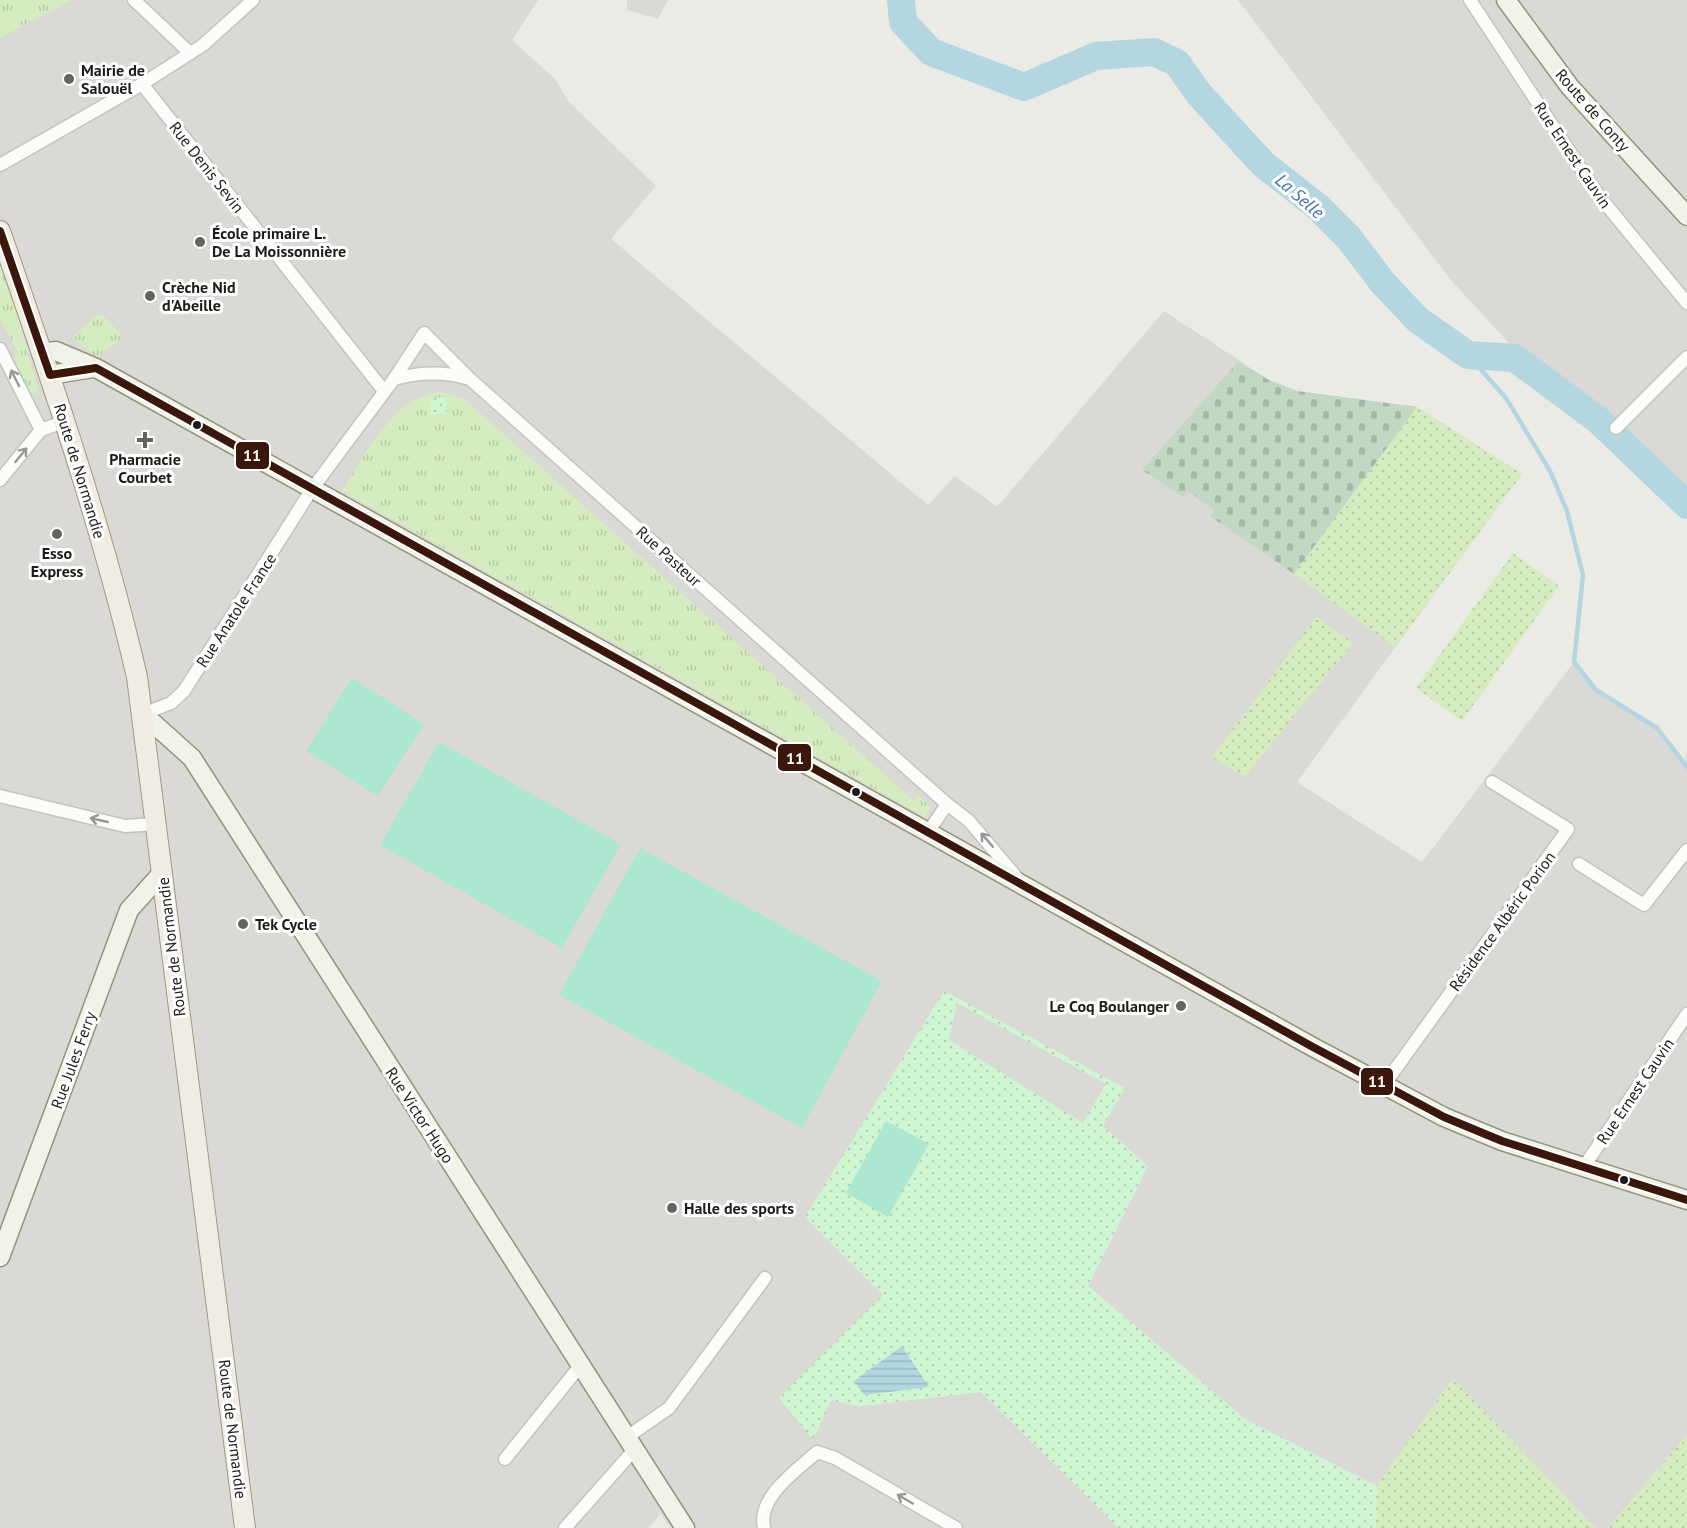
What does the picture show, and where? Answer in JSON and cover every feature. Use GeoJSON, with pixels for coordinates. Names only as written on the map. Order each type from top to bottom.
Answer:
{"type":"FeatureCollection","features":[{"type":"Feature","properties":{"kind":"main road","name":"Route de Normandie"},"geometry":{"type":"LineString","coordinates":[[0,231],[66,421],[123,616],[143,714],[245,1528]]}},
{"type":"Feature","properties":{"kind":"street"},"geometry":{"type":"LineString","coordinates":[[134,0],[190,53]]}},
{"type":"Feature","properties":{"kind":"street"},"geometry":{"type":"LineString","coordinates":[[0,165],[142,84],[203,45],[253,0]]}},
{"type":"Feature","properties":{"kind":"street","name":"Rue Ernest Cauvin"},"geometry":{"type":"LineString","coordinates":[[1470,0],[1599,196],[1687,303]]}},
{"type":"Feature","properties":{"kind":"street","name":"Route de Conty"},"geometry":{"type":"LineString","coordinates":[[1506,0],[1570,87],[1687,216]]}},
{"type":"Feature","properties":{"kind":"street","name":"Rue Denis Sevin"},"geometry":{"type":"LineString","coordinates":[[142,84],[384,391]]}},
{"type":"Feature","properties":{"kind":"street","name":"Rue Pasteur"},"geometry":{"type":"LineString","coordinates":[[394,379],[424,333],[470,379],[947,804],[969,821],[1007,864],[1020,883]]}},
{"type":"Feature","properties":{"kind":"street"},"geometry":{"type":"LineString","coordinates":[[0,349],[41,430]]}},
{"type":"Feature","properties":{"kind":"street"},"geometry":{"type":"LineString","coordinates":[[43,353],[56,351],[96,368],[1444,1117],[1502,1141],[1687,1200]]}},
{"type":"Feature","properties":{"kind":"street"},"geometry":{"type":"LineString","coordinates":[[1616,428],[1687,357]]}},
{"type":"Feature","properties":{"kind":"street"},"geometry":{"type":"LineString","coordinates":[[50,375],[96,368]]}},
{"type":"Feature","properties":{"kind":"street"},"geometry":{"type":"LineString","coordinates":[[312,489],[394,379],[415,374],[435,373],[470,379]]}},
{"type":"Feature","properties":{"kind":"street"},"geometry":{"type":"LineString","coordinates":[[0,480],[41,430],[66,421]]}},
{"type":"Feature","properties":{"kind":"street","name":"Rue Anatole France"},"geometry":{"type":"LineString","coordinates":[[143,714],[171,703],[184,691],[312,489]]}},
{"type":"Feature","properties":{"kind":"street","name":"Rue Victor Hugo"},"geometry":{"type":"LineString","coordinates":[[143,714],[192,758],[685,1528]]}},
{"type":"Feature","properties":{"kind":"street","name":"Résidence Albéric Porion"},"geometry":{"type":"LineString","coordinates":[[1384,1085],[1568,829],[1492,782]]}},
{"type":"Feature","properties":{"kind":"street"},"geometry":{"type":"LineString","coordinates":[[0,796],[125,826],[157,824]]}},
{"type":"Feature","properties":{"kind":"street"},"geometry":{"type":"LineString","coordinates":[[929,831],[947,804]]}},
{"type":"Feature","properties":{"kind":"street"},"geometry":{"type":"LineString","coordinates":[[1579,864],[1644,905],[1687,850]]}},
{"type":"Feature","properties":{"kind":"street","name":"Rue Jules Ferry"},"geometry":{"type":"LineString","coordinates":[[0,1257],[129,910],[162,873]]}},
{"type":"Feature","properties":{"kind":"street","name":"Rue Ernest Cauvin"},"geometry":{"type":"LineString","coordinates":[[1583,1168],[1687,1014]]}},
{"type":"Feature","properties":{"kind":"street"},"geometry":{"type":"LineString","coordinates":[[565,1528],[631,1443],[669,1408],[765,1278]]}},
{"type":"Feature","properties":{"kind":"street"},"geometry":{"type":"LineString","coordinates":[[505,1460],[580,1366]]}},
{"type":"Feature","properties":{"kind":"street"},"geometry":{"type":"LineString","coordinates":[[764,1528],[764,1509],[784,1482],[817,1452],[835,1458],[956,1528]]}},
{"type":"Feature","properties":{"kind":"shaded area"},"geometry":{"type":"Polygon","coordinates":[[[0,0],[538,0],[512,40],[555,79],[569,102],[656,186],[611,239],[928,505],[955,476],[997,507],[1164,311],[1269,380],[1297,391],[1417,407],[1522,474],[1297,782],[1422,862],[1574,662],[1596,690],[1657,728],[1685,764],[1687,750],[1687,1435],[1608,1528],[1595,1528],[1453,1378],[1377,1486],[1245,1419],[1088,1286],[1148,1166],[883,1294],[831,1400],[860,1406],[981,1392],[1119,1528],[670,1528],[661,1514],[648,1528],[0,1528],[0,0]]]}},
{"type":"Feature","properties":{"kind":"shaded area"},"geometry":{"type":"Polygon","coordinates":[[[627,0],[668,0],[658,19],[627,10],[627,0]]]}},
{"type":"Feature","properties":{"kind":"shaded area"},"geometry":{"type":"Polygon","coordinates":[[[1238,0],[1687,0],[1687,505],[1598,420],[1539,376],[1450,279],[1238,0]]]}},
{"type":"Feature","properties":{"kind":"shaded area"},"geometry":{"type":"Polygon","coordinates":[[[121,355],[175,383],[172,391],[118,364],[121,355]]]}},
{"type":"Feature","properties":{"kind":"shaded area"},"geometry":{"type":"Polygon","coordinates":[[[449,378],[476,390],[918,788],[911,796],[466,397],[436,388],[423,388],[408,394],[402,386],[413,380],[449,378]]]}},
{"type":"Feature","properties":{"kind":"shaded area"},"geometry":{"type":"Polygon","coordinates":[[[92,386],[132,408],[127,417],[88,394],[92,386]]]}},
{"type":"Feature","properties":{"kind":"shaded area"},"geometry":{"type":"Polygon","coordinates":[[[379,410],[391,418],[346,477],[336,469],[379,410]]]}},
{"type":"Feature","properties":{"kind":"shaded area"},"geometry":{"type":"Polygon","coordinates":[[[944,889],[954,895],[921,946],[912,940],[944,889]]]}},
{"type":"Feature","properties":{"kind":"shaded area"},"geometry":{"type":"Polygon","coordinates":[[[1251,906],[1262,914],[1254,926],[1264,933],[1229,984],[1207,969],[1251,906]]]}},
{"type":"Feature","properties":{"kind":"shaded area"},"geometry":{"type":"Polygon","coordinates":[[[957,1003],[1106,1084],[1083,1123],[949,1040],[957,1003]]]}},
{"type":"Feature","properties":{"kind":"shaded area"},"geometry":{"type":"Polygon","coordinates":[[[591,1221],[608,1233],[596,1250],[631,1275],[597,1322],[588,1328],[564,1304],[559,1288],[547,1280],[591,1221]]]}},
{"type":"Feature","properties":{"kind":"shaded area"},"geometry":{"type":"Polygon","coordinates":[[[711,1231],[754,1264],[731,1295],[687,1262],[711,1231]]]}},
{"type":"Feature","properties":{"kind":"shaded area"},"geometry":{"type":"Polygon","coordinates":[[[787,1287],[837,1335],[812,1362],[772,1324],[789,1306],[778,1296],[787,1287]]]}},
{"type":"Feature","properties":{"kind":"shaded area"},"geometry":{"type":"Polygon","coordinates":[[[725,1298],[736,1306],[672,1394],[661,1386],[725,1298]]]}},
{"type":"Feature","properties":{"kind":"shaded area"},"geometry":{"type":"Polygon","coordinates":[[[400,1368],[514,1460],[456,1528],[433,1528],[408,1508],[403,1514],[340,1462],[347,1451],[340,1446],[400,1368]]]}},
{"type":"Feature","properties":{"kind":"shaded area"},"geometry":{"type":"Polygon","coordinates":[[[727,1374],[768,1403],[744,1436],[703,1407],[727,1374]]]}},
{"type":"Feature","properties":{"kind":"shaded area"},"geometry":{"type":"Polygon","coordinates":[[[660,1387],[667,1397],[647,1412],[640,1402],[660,1387]]]}},
{"type":"Feature","properties":{"kind":"green space"},"geometry":{"type":"Polygon","coordinates":[[[0,0],[72,0],[0,38],[0,0]]]}},
{"type":"Feature","properties":{"kind":"green space"},"geometry":{"type":"Polygon","coordinates":[[[0,266],[13,298],[39,393],[31,393],[13,359],[18,354],[0,319],[0,266]]]}},
{"type":"Feature","properties":{"kind":"green space"},"geometry":{"type":"Polygon","coordinates":[[[102,315],[120,333],[120,340],[97,357],[73,339],[95,316],[102,315]]]}},
{"type":"Feature","properties":{"kind":"green space"},"geometry":{"type":"Polygon","coordinates":[[[1238,362],[1269,380],[1297,391],[1417,407],[1294,574],[1210,516],[1214,510],[1188,491],[1183,497],[1142,470],[1238,362]]]}},
{"type":"Feature","properties":{"kind":"green space"},"geometry":{"type":"Polygon","coordinates":[[[440,392],[463,398],[913,800],[918,795],[931,807],[925,817],[342,491],[371,445],[394,416],[423,396],[440,392]]]}},
{"type":"Feature","properties":{"kind":"green space"},"geometry":{"type":"Polygon","coordinates":[[[446,397],[447,413],[431,414],[430,398],[446,397]]]}},
{"type":"Feature","properties":{"kind":"green space"},"geometry":{"type":"Polygon","coordinates":[[[1417,407],[1522,474],[1395,647],[1294,574],[1417,407]]]}},
{"type":"Feature","properties":{"kind":"green space"},"geometry":{"type":"Polygon","coordinates":[[[1513,553],[1559,586],[1462,721],[1416,688],[1513,553]]]}},
{"type":"Feature","properties":{"kind":"green space"},"geometry":{"type":"Polygon","coordinates":[[[1316,617],[1353,643],[1245,777],[1212,757],[1316,617]]]}},
{"type":"Feature","properties":{"kind":"green space"},"geometry":{"type":"Polygon","coordinates":[[[352,678],[424,724],[378,796],[306,751],[352,678]]]}},
{"type":"Feature","properties":{"kind":"green space"},"geometry":{"type":"Polygon","coordinates":[[[439,742],[621,844],[562,948],[380,845],[439,742]]]}},
{"type":"Feature","properties":{"kind":"green space"},"geometry":{"type":"Polygon","coordinates":[[[640,848],[882,981],[802,1128],[559,995],[640,848]]]}},
{"type":"Feature","properties":{"kind":"green space"},"geometry":{"type":"Polygon","coordinates":[[[944,991],[1125,1088],[1103,1126],[1148,1166],[1088,1286],[1245,1419],[1377,1486],[1376,1528],[1119,1528],[981,1392],[860,1406],[831,1400],[813,1440],[779,1398],[883,1295],[805,1217],[944,991]]]}},
{"type":"Feature","properties":{"kind":"green space"},"geometry":{"type":"Polygon","coordinates":[[[886,1121],[929,1144],[888,1217],[846,1193],[886,1121]]]}},
{"type":"Feature","properties":{"kind":"green space"},"geometry":{"type":"Polygon","coordinates":[[[1453,1378],[1595,1528],[1376,1528],[1377,1486],[1453,1378]]]}},
{"type":"Feature","properties":{"kind":"green space"},"geometry":{"type":"Polygon","coordinates":[[[1687,1435],[1687,1528],[1608,1528],[1687,1435]]]}},
{"type":"Feature","properties":{"kind":"water"},"geometry":{"type":"Polygon","coordinates":[[[902,1346],[929,1387],[864,1395],[854,1381],[902,1346]]]}},
{"type":"Feature","properties":{"kind":"waterway","name":"La Selle"},"geometry":{"type":"LineString","coordinates":[[901,0],[903,22],[931,52],[1024,87],[1096,56],[1154,52],[1177,63],[1199,94],[1263,164],[1318,207],[1348,237],[1383,283],[1418,320],[1468,355],[1515,358],[1598,420],[1687,505]]}},
{"type":"Feature","properties":{"kind":"waterway"},"geometry":{"type":"LineString","coordinates":[[1468,355],[1506,398],[1550,471],[1567,511],[1583,575],[1574,662],[1596,690],[1657,728],[1687,767]]}},
{"type":"Feature","properties":{"kind":"transit line","name":"11"},"geometry":{"type":"LineString","coordinates":[[0,231],[50,375],[96,368],[1311,1046],[1444,1117],[1502,1141],[1687,1200]]}},
{"type":"Feature","properties":{"kind":"place","name":"Mairie de Salouël"},"geometry":{"type":"Point","coordinates":[69,79]}},
{"type":"Feature","properties":{"kind":"place","name":"École primaire L. De La Moissonnière"},"geometry":{"type":"Point","coordinates":[200,242]}},
{"type":"Feature","properties":{"kind":"place","name":"Crèche Nid d'Abeille"},"geometry":{"type":"Point","coordinates":[150,296]}},
{"type":"Feature","properties":{"kind":"place","name":"Pharmacie Courbet"},"geometry":{"type":"Point","coordinates":[145,440]}},
{"type":"Feature","properties":{"kind":"place","name":"Esso Express"},"geometry":{"type":"Point","coordinates":[57,534]}},
{"type":"Feature","properties":{"kind":"place","name":"Tek Cycle"},"geometry":{"type":"Point","coordinates":[243,924]}},
{"type":"Feature","properties":{"kind":"place","name":"Le Coq Boulanger"},"geometry":{"type":"Point","coordinates":[1181,1006]}},
{"type":"Feature","properties":{"kind":"place","name":"Halle des sports"},"geometry":{"type":"Point","coordinates":[672,1208]}}]}
